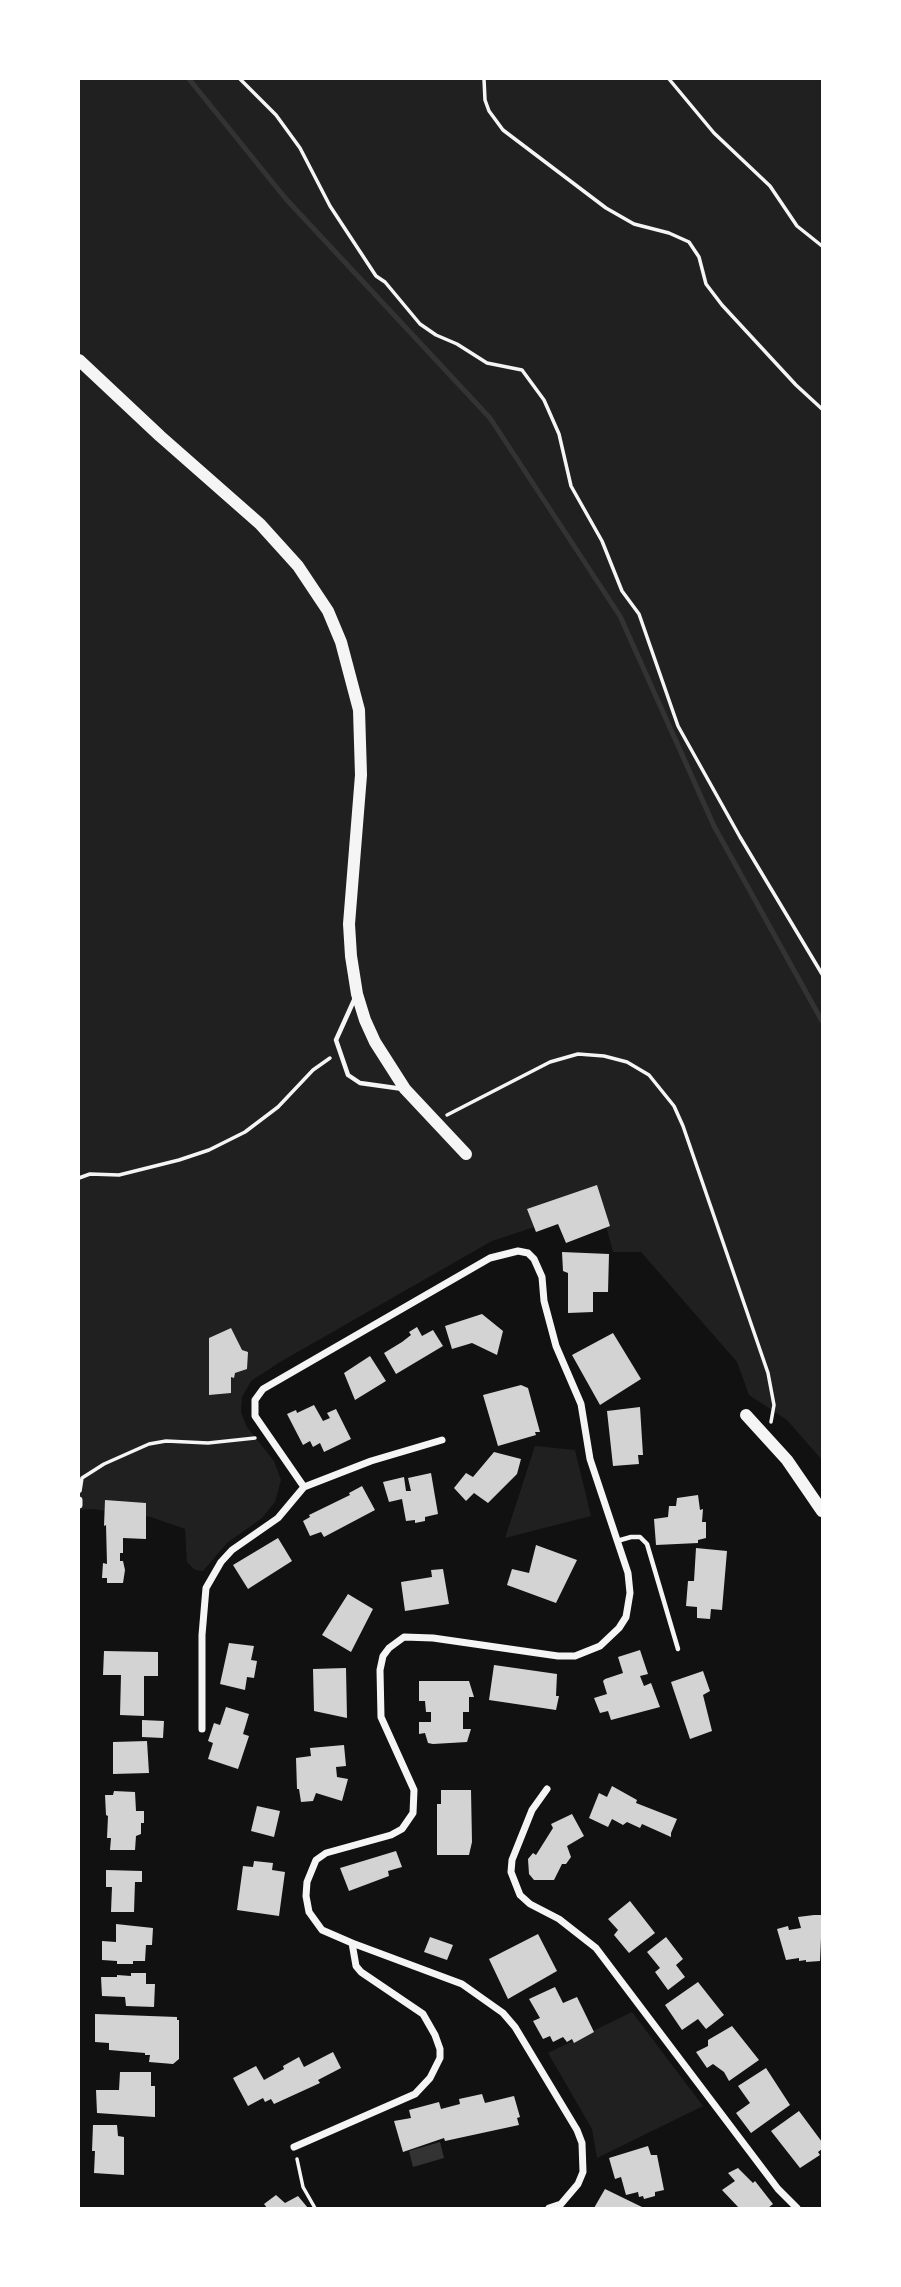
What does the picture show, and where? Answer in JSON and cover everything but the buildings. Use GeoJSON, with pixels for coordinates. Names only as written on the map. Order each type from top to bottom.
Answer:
{"type":"FeatureCollection","features":[{"type":"Feature","properties":{"kind":"main road"},"geometry":{"type":"LineString","coordinates":[[79,360],[160,436],[260,523],[314,589],[328,611],[341,642],[355,691],[361,738],[361,775],[349,923],[357,994],[375,1042],[405,1089],[466,1154]]}},
{"type":"Feature","properties":{"kind":"main road"},"geometry":{"type":"LineString","coordinates":[[746,1415],[787,1460],[822,1511]]}},
{"type":"Feature","properties":{"kind":"street"},"geometry":{"type":"LineString","coordinates":[[304,1487],[255,1416],[255,1400],[262,1389],[490,1258],[506,1252],[528,1254],[539,1267],[544,1301],[556,1346],[581,1404],[590,1459],[628,1573],[630,1593],[626,1616],[619,1628],[600,1646],[588,1652],[558,1657],[433,1638],[404,1637],[389,1648],[383,1656],[380,1670],[382,1717],[414,1790],[413,1813],[402,1829],[391,1835],[326,1853],[317,1860],[307,1881],[306,1896],[309,1912],[322,1930],[462,1984],[503,2014],[515,2027],[577,2130],[582,2143],[583,2172],[578,2185],[561,2204],[549,2208]]}},
{"type":"Feature","properties":{"kind":"street"},"geometry":{"type":"LineString","coordinates":[[202,1729],[202,1635],[206,1588],[209,1579],[232,1550],[278,1518],[304,1487],[371,1461],[442,1440]]}},
{"type":"Feature","properties":{"kind":"street"},"geometry":{"type":"LineString","coordinates":[[79,1500],[79,1505]]}},
{"type":"Feature","properties":{"kind":"street"},"geometry":{"type":"LineString","coordinates":[[547,1789],[532,1810],[512,1860],[511,1872],[520,1895],[559,1919],[596,1948],[778,2189],[797,2208]]}},
{"type":"Feature","properties":{"kind":"street"},"geometry":{"type":"LineString","coordinates":[[294,2147],[415,2094],[430,2078],[440,2058],[435,2035],[423,2014],[361,1972],[356,1965],[352,1943]]}},
{"type":"Feature","properties":{"kind":"lane"},"geometry":{"type":"LineString","coordinates":[[357,994],[336,1040],[348,1075],[354,1081],[405,1089]]}},
{"type":"Feature","properties":{"kind":"lane"},"geometry":{"type":"LineString","coordinates":[[617,1541],[640,1537],[647,1544],[678,1648]]}},
{"type":"Feature","properties":{"kind":"path"},"geometry":{"type":"LineString","coordinates":[[240,79],[276,115],[300,148],[330,206],[376,276],[385,282],[420,324],[487,363],[522,370],[544,400],[559,434],[571,486],[603,541],[622,591],[639,614],[678,726],[733,826],[822,974]]}},
{"type":"Feature","properties":{"kind":"path"},"geometry":{"type":"LineString","coordinates":[[484,79],[485,100],[489,111],[503,130],[606,208],[634,224],[669,233],[689,242],[699,257],[706,284],[722,305],[796,385],[822,409]]}},
{"type":"Feature","properties":{"kind":"path"},"geometry":{"type":"LineString","coordinates":[[669,79],[714,133],[770,186],[797,226],[822,246]]}},
{"type":"Feature","properties":{"kind":"path"},"geometry":{"type":"LineString","coordinates":[[434,1122],[562,1057],[578,1054],[604,1056],[627,1062],[649,1074],[674,1106],[683,1126],[768,1373],[774,1413],[764,1433]]}},
{"type":"Feature","properties":{"kind":"path"},"geometry":{"type":"LineString","coordinates":[[79,1178],[90,1174],[119,1175],[209,1150],[246,1132],[278,1107],[322,1062],[340,1055]]}},
{"type":"Feature","properties":{"kind":"path"},"geometry":{"type":"LineString","coordinates":[[79,1500],[82,1478],[128,1452],[149,1444],[166,1441],[208,1443],[248,1438],[269,1439]]}},
{"type":"Feature","properties":{"kind":"path"},"geometry":{"type":"LineString","coordinates":[[294,2147],[303,2187],[315,2208]]}},
{"type":"Feature","properties":{"kind":"shaded area"},"geometry":{"type":"Polygon","coordinates":[[[79,79],[822,79],[822,1460],[787,1420],[749,1395],[737,1362],[641,1252],[613,1252],[604,1218],[568,1216],[492,1241],[251,1381],[242,1397],[241,1412],[247,1427],[274,1461],[281,1480],[275,1502],[262,1518],[227,1543],[203,1571],[195,1570],[187,1562],[185,1529],[151,1517],[92,1509],[79,1510],[79,79]]]}},
{"type":"Feature","properties":{"kind":"shaded area"},"geometry":{"type":"Polygon","coordinates":[[[535,1446],[575,1450],[591,1516],[505,1538],[535,1446]]]}},
{"type":"Feature","properties":{"kind":"shaded area"},"geometry":{"type":"Polygon","coordinates":[[[632,2012],[703,2106],[597,2158],[592,2129],[548,2053],[632,2012]]]}},
{"type":"Feature","properties":{"kind":"shaded area"},"geometry":{"type":"Polygon","coordinates":[[[440,2142],[444,2158],[413,2167],[409,2151],[440,2142]]]}},
{"type":"Feature","properties":{"kind":"waterway"},"geometry":{"type":"LineString","coordinates":[[189,79],[286,199],[490,418],[620,616],[714,826],[822,1021]]}}]}
